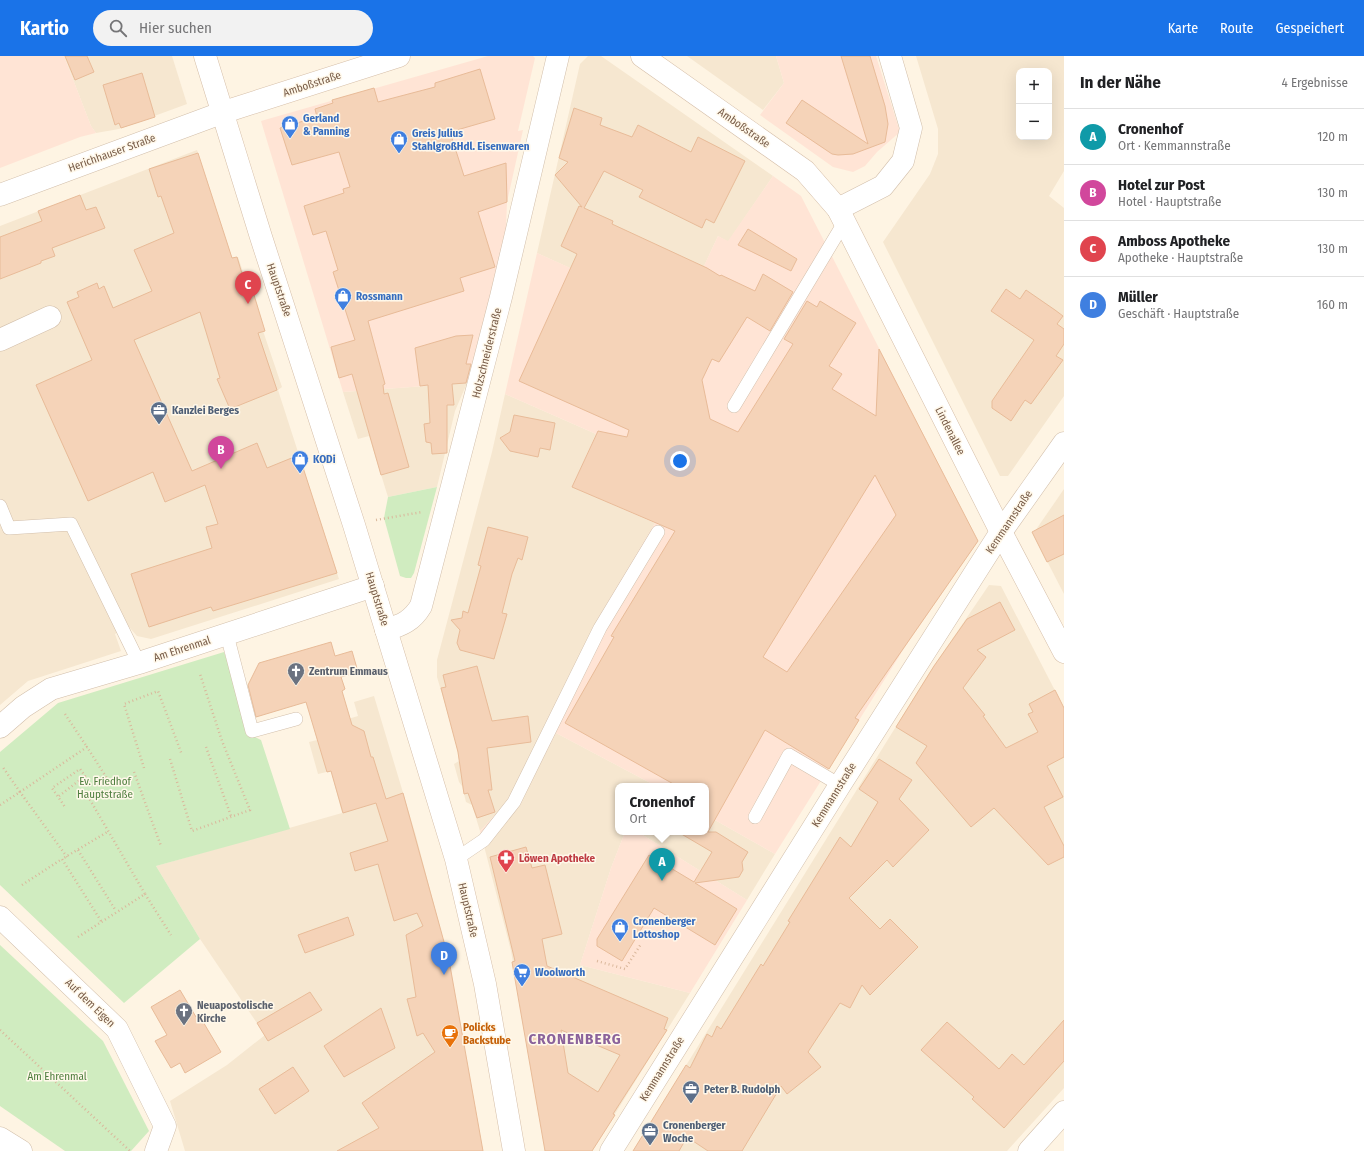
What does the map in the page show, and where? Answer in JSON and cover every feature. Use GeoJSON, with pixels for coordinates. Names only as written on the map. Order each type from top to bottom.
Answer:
{"type":"FeatureCollection","features":[{"type":"Feature","properties":{"kind":"street","name":"Hauptstraße"},"geometry":{"type":"LineString","coordinates":[[205,56],[224,112],[261,236],[354,524],[456,859],[485,984],[514,1151]]}},
{"type":"Feature","properties":{"kind":"street","name":"Amboßstraße"},"geometry":{"type":"LineString","coordinates":[[224,112],[400,56]]}},
{"type":"Feature","properties":{"kind":"street","name":"Holzschneiderstraße"},"geometry":{"type":"LineString","coordinates":[[386,630],[404,624],[414,617],[421,606],[501,297],[558,56]]}},
{"type":"Feature","properties":{"kind":"street","name":"Amboßstraße"},"geometry":{"type":"LineString","coordinates":[[642,56],[805,171],[841,215]]}},
{"type":"Feature","properties":{"kind":"street"},"geometry":{"type":"LineString","coordinates":[[841,215],[883,186],[903,161],[911,128],[890,56]]}},
{"type":"Feature","properties":{"kind":"street","name":"Herichhauser Straße"},"geometry":{"type":"LineString","coordinates":[[0,195],[224,112]]}},
{"type":"Feature","properties":{"kind":"street","name":"Lindenallee"},"geometry":{"type":"LineString","coordinates":[[841,215],[1001,532],[1064,652]]}},
{"type":"Feature","properties":{"kind":"street"},"geometry":{"type":"LineString","coordinates":[[0,340],[50,317]]}},
{"type":"Feature","properties":{"kind":"street","name":"Kemmannstraße"},"geometry":{"type":"LineString","coordinates":[[611,1151],[840,785],[1001,532],[1064,443]]}},
{"type":"Feature","properties":{"kind":"street","name":"Am Ehrenmal"},"geometry":{"type":"LineString","coordinates":[[0,727],[24,707],[51,689],[227,635],[373,586]]}},
{"type":"Feature","properties":{"kind":"street","name":"Auf dem Eigen"},"geometry":{"type":"LineString","coordinates":[[0,917],[117,1029],[165,1126],[156,1151]]}},
{"type":"Feature","properties":{"kind":"street"},"geometry":{"type":"LineString","coordinates":[[1029,1151],[1064,1112]]}},
{"type":"Feature","properties":{"kind":"street"},"geometry":{"type":"LineString","coordinates":[[0,1138],[21,1151]]}},
{"type":"Feature","properties":{"kind":"lane"},"geometry":{"type":"LineString","coordinates":[[734,406],[841,215]]}},
{"type":"Feature","properties":{"kind":"lane"},"geometry":{"type":"LineString","coordinates":[[0,506],[9,528],[71,524],[139,663]]}},
{"type":"Feature","properties":{"kind":"lane"},"geometry":{"type":"LineString","coordinates":[[456,859],[484,840],[514,802],[600,628],[658,532]]}},
{"type":"Feature","properties":{"kind":"lane"},"geometry":{"type":"LineString","coordinates":[[227,635],[252,731],[296,719]]}},
{"type":"Feature","properties":{"kind":"lane"},"geometry":{"type":"LineString","coordinates":[[755,817],[789,755],[840,785]]}},
{"type":"Feature","properties":{"kind":"path"},"geometry":{"type":"LineString","coordinates":[[354,524],[447,507]]}},
{"type":"Feature","properties":{"kind":"path"},"geometry":{"type":"LineString","coordinates":[[170,759],[192,830],[250,810],[222,741],[200,674]]}},
{"type":"Feature","properties":{"kind":"path"},"geometry":{"type":"LineString","coordinates":[[144,768],[124,704],[158,691],[182,755]]}},
{"type":"Feature","properties":{"kind":"path"},"geometry":{"type":"LineString","coordinates":[[65,714],[88,747],[108,780]]}},
{"type":"Feature","properties":{"kind":"path"},"geometry":{"type":"LineString","coordinates":[[0,805],[88,747]]}},
{"type":"Feature","properties":{"kind":"path"},"geometry":{"type":"LineString","coordinates":[[206,747],[231,816]]}},
{"type":"Feature","properties":{"kind":"path"},"geometry":{"type":"LineString","coordinates":[[2,766],[67,857]]}},
{"type":"Feature","properties":{"kind":"path"},"geometry":{"type":"LineString","coordinates":[[58,796],[85,776],[80,769],[52,788],[56,797],[58,796],[66,807]]}},
{"type":"Feature","properties":{"kind":"path"},"geometry":{"type":"LineString","coordinates":[[134,772],[161,846]]}},
{"type":"Feature","properties":{"kind":"path"},"geometry":{"type":"LineString","coordinates":[[86,793],[145,894],[171,935]]}},
{"type":"Feature","properties":{"kind":"path"},"geometry":{"type":"LineString","coordinates":[[22,885],[109,831]]}},
{"type":"Feature","properties":{"kind":"path"},"geometry":{"type":"LineString","coordinates":[[78,850],[116,911]]}},
{"type":"Feature","properties":{"kind":"path"},"geometry":{"type":"LineString","coordinates":[[62,859],[101,921]]}},
{"type":"Feature","properties":{"kind":"path"},"geometry":{"type":"LineString","coordinates":[[78,936],[145,894]]}},
{"type":"Feature","properties":{"kind":"path"},"geometry":{"type":"LineString","coordinates":[[597,961],[625,969],[641,944]]}},
{"type":"Feature","properties":{"kind":"path"},"geometry":{"type":"LineString","coordinates":[[0,1030],[130,1151]]}},
{"type":"Feature","properties":{"kind":"shaded area"},"geometry":{"type":"Polygon","coordinates":[[[0,56],[64,56],[91,126],[96,133],[80,137],[0,168],[0,56]]]}},
{"type":"Feature","properties":{"kind":"shaded area"},"geometry":{"type":"Polygon","coordinates":[[[64,56],[172,56],[187,104],[119,129],[96,133],[91,126],[64,56]]]}},
{"type":"Feature","properties":{"kind":"shaded area"},"geometry":{"type":"Polygon","coordinates":[[[488,56],[533,56],[535,58],[518,131],[523,130],[507,202],[505,252],[467,383],[343,392],[261,121],[488,56]]]}},
{"type":"Feature","properties":{"kind":"shaded area"},"geometry":{"type":"Polygon","coordinates":[[[588,56],[601,56],[773,176],[728,242],[718,236],[680,318],[537,253],[580,64],[588,56]]]}},
{"type":"Feature","properties":{"kind":"shaded area"},"geometry":{"type":"Polygon","coordinates":[[[687,56],[776,56],[784,83],[763,110],[687,56]]]}},
{"type":"Feature","properties":{"kind":"shaded area"},"geometry":{"type":"Polygon","coordinates":[[[776,56],[876,56],[900,132],[877,152],[865,166],[853,172],[833,167],[760,115],[784,83],[776,56]]]}},
{"type":"Feature","properties":{"kind":"shaded area"},"geometry":{"type":"Polygon","coordinates":[[[916,56],[1064,56],[1064,171],[1049,196],[1064,208],[1064,396],[1008,476],[1000,476],[883,242],[930,174],[938,154],[938,129],[916,56]]]}},
{"type":"Feature","properties":{"kind":"shaded area"},"geometry":{"type":"Polygon","coordinates":[[[197,150],[232,258],[238,257],[282,387],[278,390],[339,579],[151,639],[137,636],[129,627],[115,634],[121,651],[28,681],[0,705],[0,226],[197,150]]]}},
{"type":"Feature","properties":{"kind":"shaded area"},"geometry":{"type":"Polygon","coordinates":[[[773,176],[801,196],[978,541],[905,647],[775,854],[709,817],[709,783],[650,783],[556,733],[519,806],[484,846],[480,831],[508,801],[597,620],[655,523],[572,487],[596,434],[505,394],[537,253],[680,317],[718,236],[728,241],[773,176]]]}},
{"type":"Feature","properties":{"kind":"shaded area"},"geometry":{"type":"Polygon","coordinates":[[[467,383],[455,411],[437,487],[388,497],[369,436],[358,439],[343,392],[467,383]]]}},
{"type":"Feature","properties":{"kind":"shaded area"},"geometry":{"type":"Polygon","coordinates":[[[505,394],[596,434],[572,487],[655,523],[597,620],[508,801],[480,831],[472,805],[466,802],[454,764],[459,761],[455,738],[437,677],[437,660],[492,452],[505,394]]]}},
{"type":"Feature","properties":{"kind":"shaded area"},"geometry":{"type":"Polygon","coordinates":[[[1064,489],[1064,594],[1033,534],[1064,489]]]}},
{"type":"Feature","properties":{"kind":"shaded area"},"geometry":{"type":"Polygon","coordinates":[[[989,585],[1001,586],[1064,708],[1064,1088],[1007,1151],[633,1151],[931,670],[989,585]]]}},
{"type":"Feature","properties":{"kind":"shaded area"},"geometry":{"type":"Polygon","coordinates":[[[374,696],[416,836],[449,962],[483,1151],[185,1151],[170,1101],[227,1065],[265,1035],[200,939],[156,866],[342,813],[331,771],[318,774],[309,742],[317,740],[314,729],[358,716],[354,702],[374,696]]]}},
{"type":"Feature","properties":{"kind":"shaded area"},"geometry":{"type":"Polygon","coordinates":[[[556,733],[650,783],[615,783],[615,835],[624,835],[611,868],[580,965],[690,993],[592,1151],[545,1151],[511,951],[484,846],[519,806],[556,733]]]}},
{"type":"Feature","properties":{"kind":"shaded area"},"geometry":{"type":"Polygon","coordinates":[[[709,817],[775,854],[747,900],[643,835],[709,835],[709,817]]]}},
{"type":"Feature","properties":{"kind":"shaded area"},"geometry":{"type":"Polygon","coordinates":[[[624,835],[643,835],[747,900],[690,993],[580,965],[611,868],[624,835]]]}},
{"type":"Feature","properties":{"kind":"green space"},"geometry":{"type":"Polygon","coordinates":[[[437,487],[414,573],[411,578],[400,576],[384,518],[388,497],[437,487]]]}},
{"type":"Feature","properties":{"kind":"green space","name":"Ev. Friedhof Hauptstraße"},"geometry":{"type":"Polygon","coordinates":[[[224,652],[253,736],[261,740],[290,829],[156,866],[200,939],[124,1003],[0,885],[0,752],[58,703],[224,652]]]}},
{"type":"Feature","properties":{"kind":"green space","name":"Am Ehrenmal"},"geometry":{"type":"Polygon","coordinates":[[[0,945],[103,1041],[149,1131],[131,1151],[65,1151],[0,1106],[0,945]]]}},
{"type":"Feature","properties":{"kind":"building"},"geometry":{"type":"Polygon","coordinates":[[[65,56],[87,56],[94,72],[75,80],[65,56]]]}},
{"type":"Feature","properties":{"kind":"building"},"geometry":{"type":"Polygon","coordinates":[[[841,56],[870,56],[885,106],[888,124],[885,142],[853,154],[838,155],[832,154],[786,123],[802,100],[868,144],[841,56]]]}},
{"type":"Feature","properties":{"kind":"building"},"geometry":{"type":"Polygon","coordinates":[[[480,69],[495,119],[450,132],[464,176],[506,163],[507,202],[478,212],[495,267],[460,278],[464,291],[368,321],[385,384],[383,385],[384,394],[388,393],[409,467],[381,475],[352,374],[339,378],[331,347],[355,340],[333,272],[338,270],[326,231],[313,235],[304,206],[344,193],[343,189],[350,187],[339,152],[292,165],[280,128],[317,117],[315,109],[333,103],[332,100],[374,88],[378,102],[435,87],[435,83],[480,69]]]}},
{"type":"Feature","properties":{"kind":"building"},"geometry":{"type":"Polygon","coordinates":[[[142,73],[155,117],[121,128],[119,123],[115,125],[103,85],[142,73]]]}},
{"type":"Feature","properties":{"kind":"building"},"geometry":{"type":"Polygon","coordinates":[[[574,108],[602,118],[600,125],[632,137],[638,125],[691,152],[698,137],[745,161],[714,223],[706,219],[702,228],[639,197],[643,190],[604,171],[584,208],[613,221],[612,224],[707,268],[720,276],[721,275],[755,291],[763,274],[793,292],[770,331],[747,317],[719,362],[712,359],[702,380],[710,419],[738,432],[793,344],[784,339],[807,301],[817,307],[820,301],[856,323],[829,366],[842,374],[832,389],[876,416],[879,349],[978,541],[855,718],[859,720],[829,769],[765,730],[709,830],[709,783],[672,783],[565,723],[614,637],[611,636],[675,531],[572,487],[598,431],[627,437],[629,430],[519,381],[577,254],[561,246],[579,206],[582,207],[555,175],[568,162],[559,158],[574,108]],[[875,475],[763,657],[787,672],[896,515],[875,475]]]}},
{"type":"Feature","properties":{"kind":"building"},"geometry":{"type":"Polygon","coordinates":[[[198,153],[232,258],[237,257],[249,297],[254,295],[265,331],[258,333],[277,390],[230,409],[217,379],[220,378],[200,312],[134,340],[192,471],[257,443],[267,468],[299,455],[337,573],[213,611],[211,607],[149,627],[131,574],[212,548],[206,527],[218,524],[205,485],[165,502],[153,472],[88,501],[36,385],[92,360],[67,302],[79,297],[77,292],[97,283],[99,289],[104,286],[113,308],[152,291],[134,250],[174,233],[161,196],[158,197],[149,169],[198,153]]]}},
{"type":"Feature","properties":{"kind":"building"},"geometry":{"type":"Polygon","coordinates":[[[80,195],[86,210],[96,207],[105,228],[52,248],[55,256],[0,279],[0,237],[42,221],[38,211],[80,195]]]}},
{"type":"Feature","properties":{"kind":"building"},"geometry":{"type":"Polygon","coordinates":[[[748,229],[797,259],[791,271],[738,245],[748,229]]]}},
{"type":"Feature","properties":{"kind":"building"},"geometry":{"type":"Polygon","coordinates":[[[1006,289],[1020,299],[1026,290],[1055,310],[1063,316],[1057,324],[1064,329],[1064,344],[1056,356],[1063,360],[1031,404],[1025,400],[1011,421],[992,408],[992,401],[1034,340],[991,311],[1006,289]]]}},
{"type":"Feature","properties":{"kind":"building"},"geometry":{"type":"Polygon","coordinates":[[[473,335],[466,364],[471,364],[466,383],[452,384],[454,405],[447,405],[447,453],[432,454],[431,443],[426,442],[424,424],[430,423],[428,385],[420,386],[415,348],[456,336],[473,335]]]}},
{"type":"Feature","properties":{"kind":"building"},"geometry":{"type":"Polygon","coordinates":[[[514,415],[555,423],[550,450],[540,448],[538,457],[510,451],[500,438],[510,432],[514,415]]]}},
{"type":"Feature","properties":{"kind":"building"},"geometry":{"type":"Polygon","coordinates":[[[1064,515],[1064,554],[1047,562],[1032,532],[1064,515]]]}},
{"type":"Feature","properties":{"kind":"building"},"geometry":{"type":"Polygon","coordinates":[[[488,527],[528,537],[522,560],[518,558],[512,574],[502,613],[507,614],[494,659],[460,650],[457,643],[460,630],[451,620],[462,618],[463,611],[468,613],[481,566],[478,565],[488,527]]]}},
{"type":"Feature","properties":{"kind":"building"},"geometry":{"type":"Polygon","coordinates":[[[1000,602],[1015,630],[977,650],[986,657],[963,688],[985,715],[983,716],[1006,748],[1038,732],[1028,714],[1033,712],[1029,704],[1055,690],[1064,708],[1064,757],[1047,766],[1063,797],[1044,807],[1064,846],[1064,857],[1048,865],[994,808],[971,827],[916,763],[927,746],[896,727],[934,666],[967,619],[1000,602]]]}},
{"type":"Feature","properties":{"kind":"building"},"geometry":{"type":"Polygon","coordinates":[[[331,642],[335,656],[352,651],[358,672],[341,677],[345,689],[342,691],[352,725],[364,731],[371,757],[373,757],[386,799],[403,793],[449,960],[483,1151],[337,1151],[379,1128],[362,1103],[435,1052],[423,1033],[417,1036],[407,999],[416,997],[406,935],[423,926],[417,913],[394,921],[378,864],[355,871],[350,853],[388,841],[376,803],[343,813],[331,771],[327,772],[306,702],[256,717],[248,685],[259,663],[331,642]]]}},
{"type":"Feature","properties":{"kind":"building"},"geometry":{"type":"Polygon","coordinates":[[[477,666],[492,721],[528,716],[531,742],[487,748],[492,790],[488,790],[495,812],[477,818],[468,793],[464,794],[458,752],[441,688],[446,687],[443,675],[477,666]]]}},
{"type":"Feature","properties":{"kind":"building"},"geometry":{"type":"Polygon","coordinates":[[[879,759],[912,780],[899,799],[929,830],[893,867],[887,860],[849,898],[880,929],[890,919],[918,947],[870,995],[862,985],[850,1008],[840,1003],[808,1052],[821,1067],[787,1094],[781,1086],[742,1151],[708,1151],[687,1137],[679,1151],[633,1151],[686,1065],[690,1068],[707,1034],[712,1037],[717,1026],[721,1029],[761,964],[763,966],[790,922],[788,921],[840,837],[851,847],[878,802],[859,789],[879,759]]]}},
{"type":"Feature","properties":{"kind":"building"},"geometry":{"type":"Polygon","coordinates":[[[709,832],[716,832],[748,852],[742,862],[743,870],[739,877],[695,883],[737,909],[715,945],[654,908],[622,961],[597,946],[597,939],[649,855],[694,882],[712,852],[683,835],[709,835],[709,832]]]}},
{"type":"Feature","properties":{"kind":"building"},"geometry":{"type":"Polygon","coordinates":[[[526,847],[532,868],[545,865],[562,934],[542,939],[547,966],[668,1018],[664,1029],[667,1030],[613,1114],[615,1115],[592,1151],[545,1151],[512,962],[515,961],[490,857],[526,847]],[[561,1030],[568,1073],[598,1092],[620,1055],[561,1030]]]}},
{"type":"Feature","properties":{"kind":"building"},"geometry":{"type":"Polygon","coordinates":[[[348,917],[354,935],[305,953],[298,935],[348,917]]]}},
{"type":"Feature","properties":{"kind":"building","name":"Neuapostolische Kirche"},"geometry":{"type":"Polygon","coordinates":[[[180,990],[196,1017],[199,1015],[221,1052],[185,1073],[180,1063],[171,1068],[155,1041],[167,1035],[151,1007],[180,990]]]}},
{"type":"Feature","properties":{"kind":"building"},"geometry":{"type":"Polygon","coordinates":[[[310,992],[322,1010],[268,1041],[257,1023],[310,992]]]}},
{"type":"Feature","properties":{"kind":"building"},"geometry":{"type":"Polygon","coordinates":[[[381,1008],[395,1048],[344,1077],[324,1046],[381,1008]]]}},
{"type":"Feature","properties":{"kind":"building"},"geometry":{"type":"Polygon","coordinates":[[[1064,1020],[1064,1061],[1004,1128],[972,1099],[974,1097],[921,1050],[947,1022],[999,1069],[1012,1054],[1024,1065],[1064,1020]]]}},
{"type":"Feature","properties":{"kind":"building"},"geometry":{"type":"Polygon","coordinates":[[[293,1067],[309,1091],[275,1114],[259,1089],[293,1067]]]}},
{"type":"Feature","properties":{"kind":"place","name":"Gerland & Panning"},"geometry":{"type":"Point","coordinates":[290,139]}},
{"type":"Feature","properties":{"kind":"place","name":"Greis Julius StahlgroßHdl. Eisenwaren"},"geometry":{"type":"Point","coordinates":[399,154]}},
{"type":"Feature","properties":{"kind":"place","name":"Amboss Apotheke"},"geometry":{"type":"Point","coordinates":[248,304]}},
{"type":"Feature","properties":{"kind":"place","name":"Rossmann"},"geometry":{"type":"Point","coordinates":[343,311]}},
{"type":"Feature","properties":{"kind":"place","name":"Kanzlei Berges"},"geometry":{"type":"Point","coordinates":[159,425]}},
{"type":"Feature","properties":{"kind":"place","name":"Hotel zur Post"},"geometry":{"type":"Point","coordinates":[221,469]}},
{"type":"Feature","properties":{"kind":"place","name":"KODi"},"geometry":{"type":"Point","coordinates":[300,474]}},
{"type":"Feature","properties":{"kind":"place","name":"Zentrum Emmaus"},"geometry":{"type":"Point","coordinates":[296,686]}},
{"type":"Feature","properties":{"kind":"place","name":"Löwen Apotheke"},"geometry":{"type":"Point","coordinates":[506,873]}},
{"type":"Feature","properties":{"kind":"place","name":"Cronenhof"},"geometry":{"type":"Point","coordinates":[662,881]}},
{"type":"Feature","properties":{"kind":"place","name":"Cronenberger Lottoshop"},"geometry":{"type":"Point","coordinates":[620,942]}},
{"type":"Feature","properties":{"kind":"place","name":"Müller"},"geometry":{"type":"Point","coordinates":[444,975]}},
{"type":"Feature","properties":{"kind":"place","name":"Woolworth"},"geometry":{"type":"Point","coordinates":[522,987]}},
{"type":"Feature","properties":{"kind":"place","name":"Neuapostolische Kirche"},"geometry":{"type":"Point","coordinates":[184,1026]}},
{"type":"Feature","properties":{"kind":"place","name":"Policks Backstube"},"geometry":{"type":"Point","coordinates":[450,1048]}},
{"type":"Feature","properties":{"kind":"place","name":"Peter B. Rudolph"},"geometry":{"type":"Point","coordinates":[691,1104]}},
{"type":"Feature","properties":{"kind":"place","name":"Cronenberger Woche"},"geometry":{"type":"Point","coordinates":[650,1146]}},
{"type":"Feature","properties":{"kind":"district","name":"CRONENBERG"},"geometry":{"type":"Point","coordinates":[575,1039]}}]}
